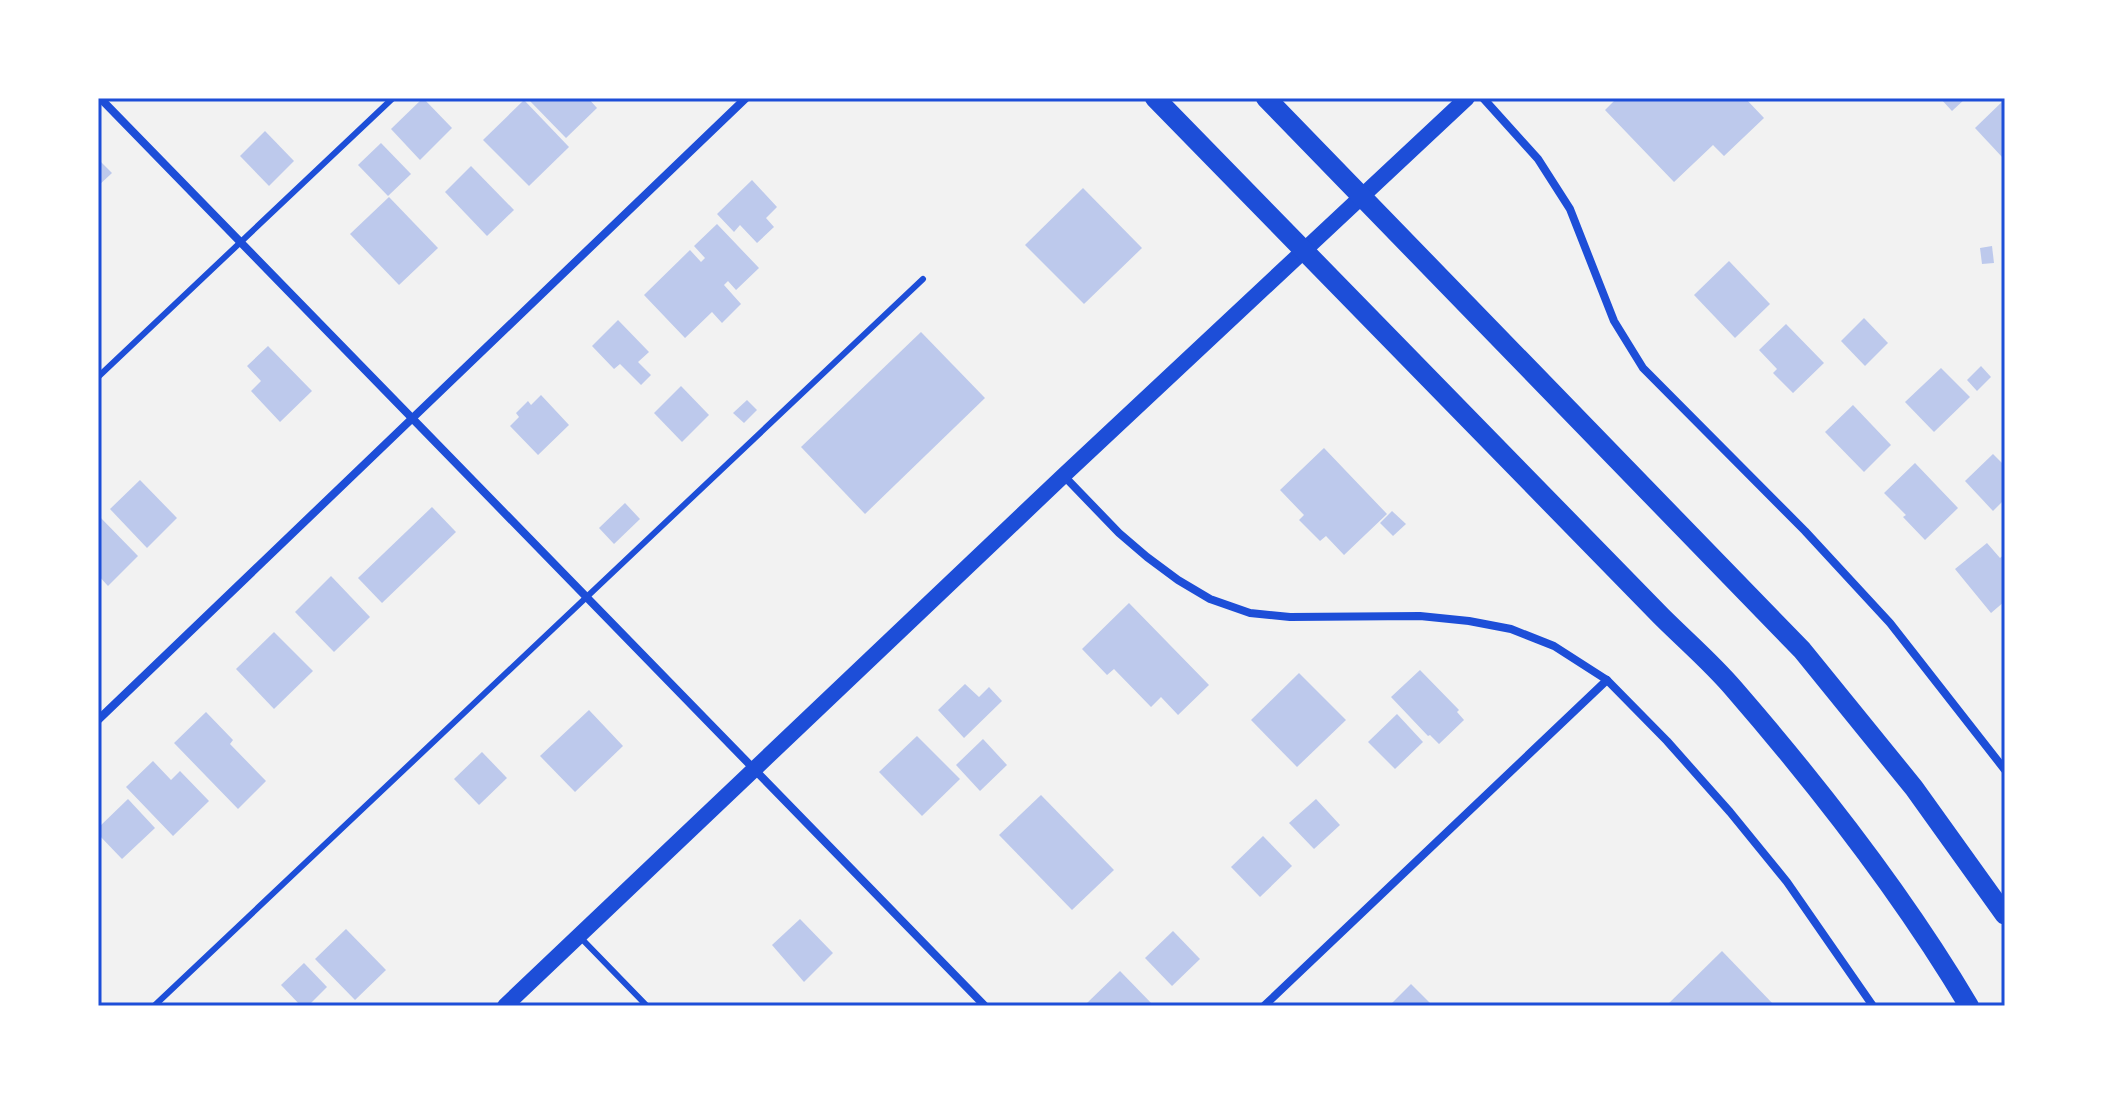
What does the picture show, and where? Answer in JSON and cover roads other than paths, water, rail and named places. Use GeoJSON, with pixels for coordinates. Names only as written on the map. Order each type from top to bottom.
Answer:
{"type":"FeatureCollection","features":[{"type":"Feature","properties":{"kind":"main road"},"geometry":{"type":"LineString","coordinates":[[1155,98],[1733,687],[1874,862],[1969,1006]]}},
{"type":"Feature","properties":{"kind":"main road"},"geometry":{"type":"LineString","coordinates":[[1266,98],[1802,650],[1914,788],[2005,915]]}},
{"type":"Feature","properties":{"kind":"main road"},"geometry":{"type":"LineString","coordinates":[[505,1006],[1064,475],[1467,98]]}},
{"type":"Feature","properties":{"kind":"street"},"geometry":{"type":"LineString","coordinates":[[100,98],[985,1006]]}},
{"type":"Feature","properties":{"kind":"street"},"geometry":{"type":"LineString","coordinates":[[98,720],[746,98]]}},
{"type":"Feature","properties":{"kind":"street"},"geometry":{"type":"LineString","coordinates":[[1483,98],[1538,159],[1570,209],[1614,321],[1643,368],[1805,531],[1890,623],[2005,770]]}},
{"type":"Feature","properties":{"kind":"street"},"geometry":{"type":"LineString","coordinates":[[1064,475],[1119,533],[1147,557],[1210,599],[1250,613],[1290,617],[1420,616],[1483,623],[1511,629],[1554,646],[1607,680],[1730,812],[1787,882],[1873,1006]]}},
{"type":"Feature","properties":{"kind":"street"},"geometry":{"type":"LineString","coordinates":[[1264,1006],[1607,680]]}},
{"type":"Feature","properties":{"kind":"lane"},"geometry":{"type":"LineString","coordinates":[[98,377],[393,98]]}},
{"type":"Feature","properties":{"kind":"lane"},"geometry":{"type":"LineString","coordinates":[[154,1006],[923,279]]}},
{"type":"Feature","properties":{"kind":"lane"},"geometry":{"type":"LineString","coordinates":[[579,936],[647,1006]]}}]}
